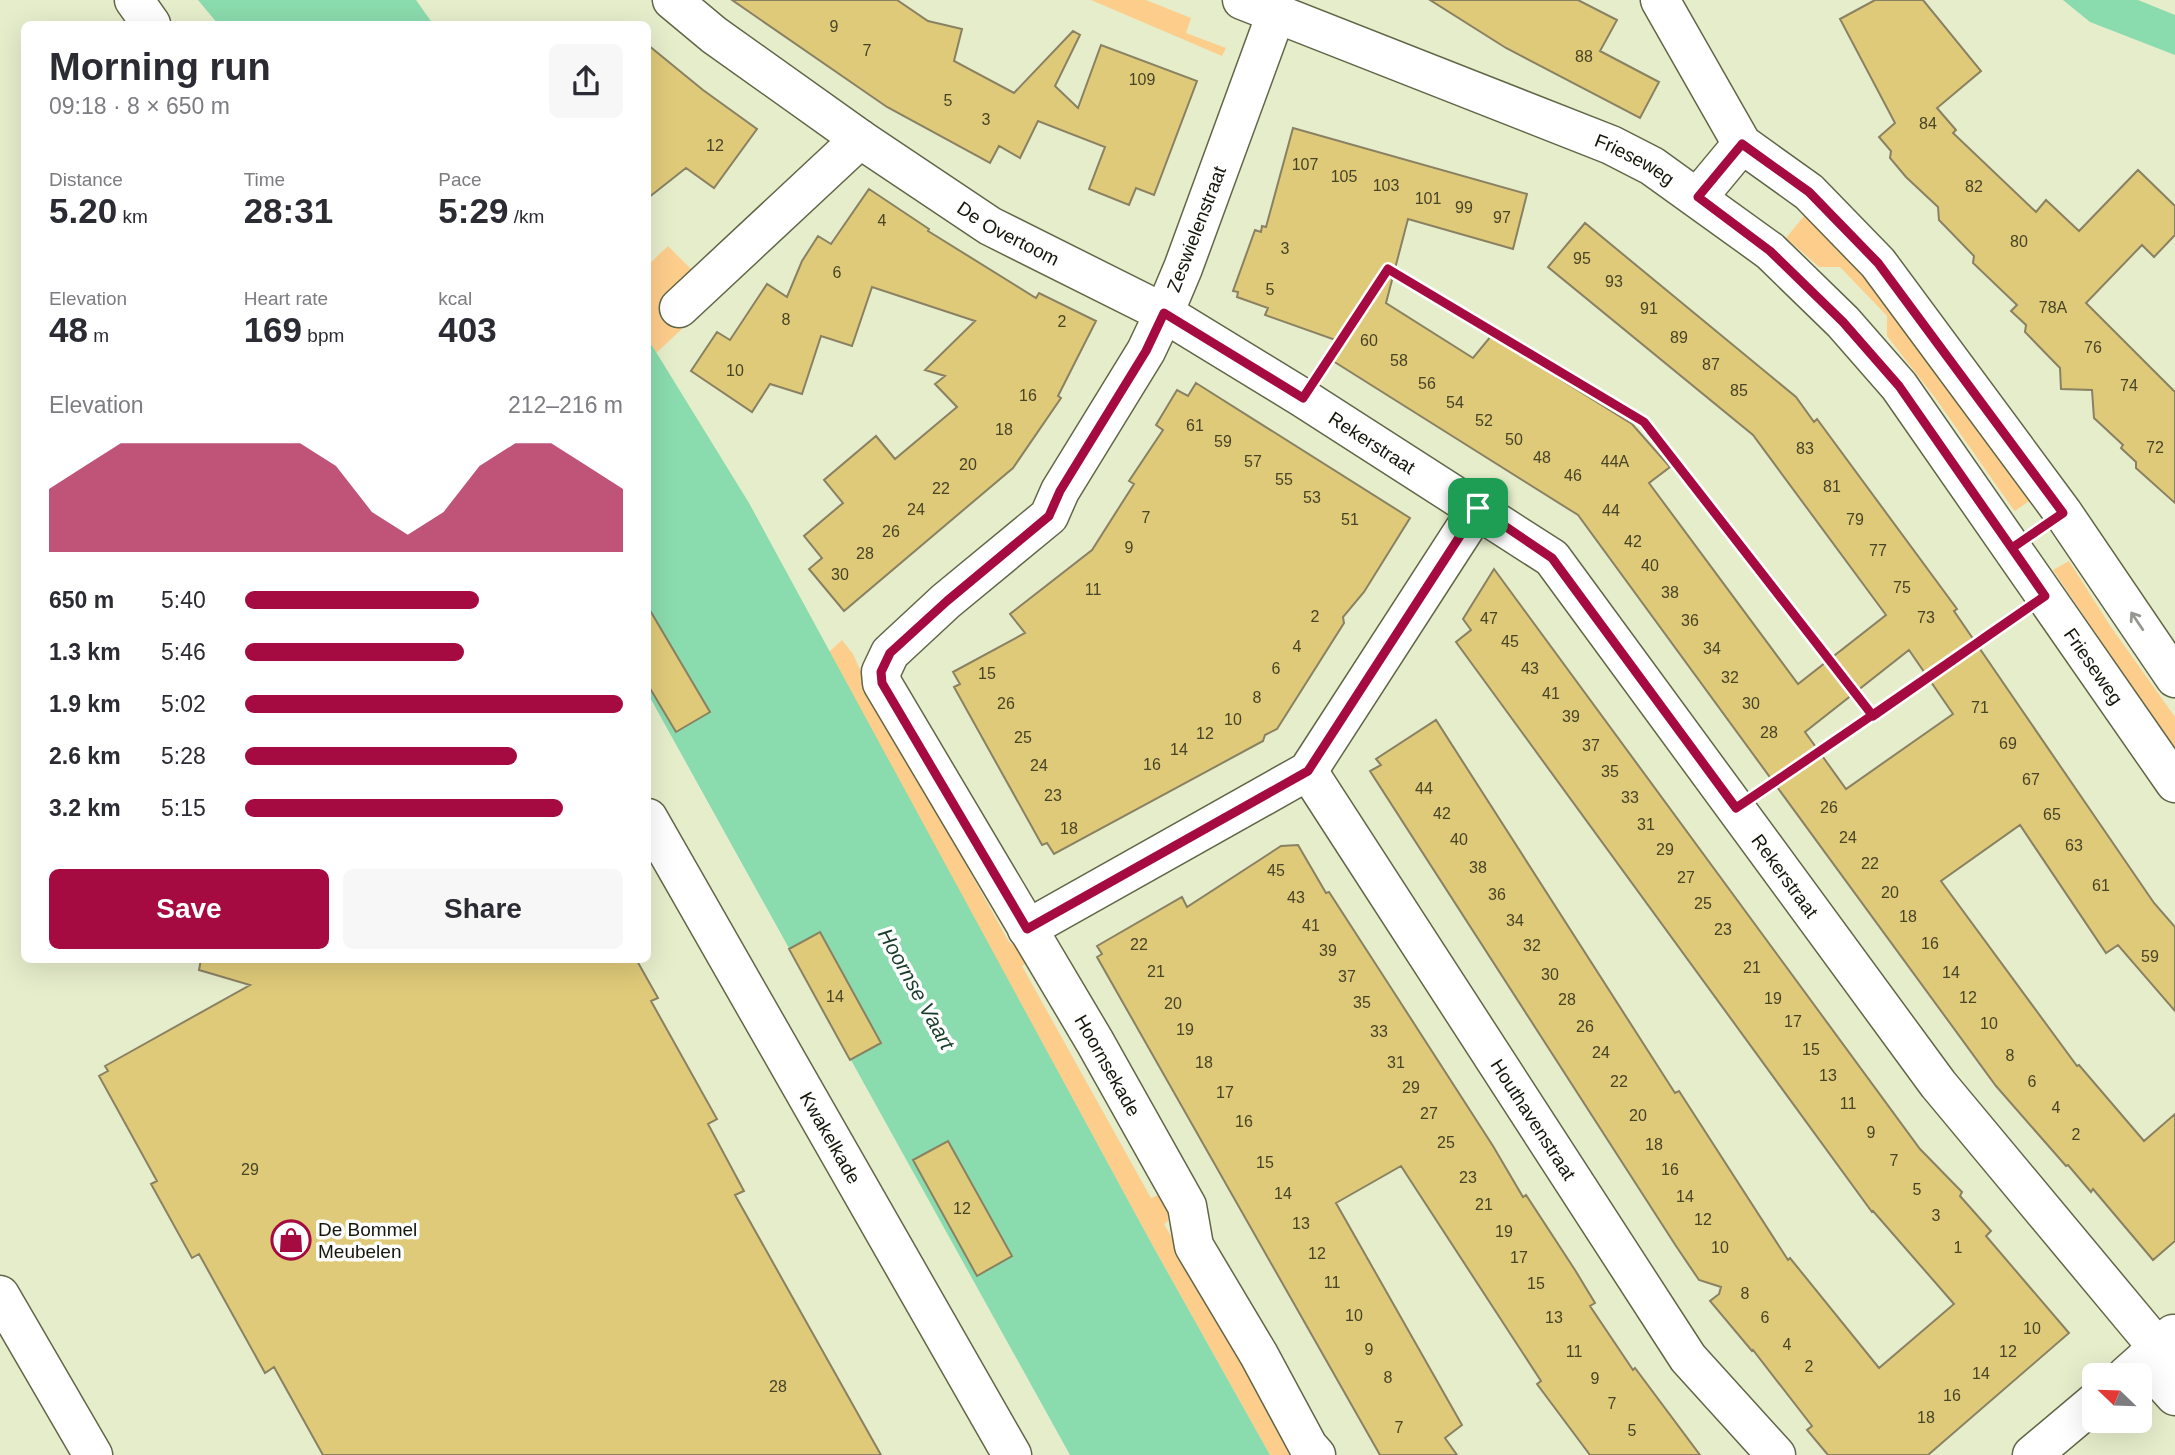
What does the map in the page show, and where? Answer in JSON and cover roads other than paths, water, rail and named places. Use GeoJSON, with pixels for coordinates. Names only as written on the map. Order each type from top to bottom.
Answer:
{"type":"FeatureCollection","features":[{"type":"Feature","properties":{"kind":"street"},"geometry":{"type":"LineString","coordinates":[[134,0],[149,21]]}},
{"type":"Feature","properties":{"kind":"street","name":"De Overtoom"},"geometry":{"type":"LineString","coordinates":[[672,0],[714,35],[860,139],[990,226],[1164,313]]}},
{"type":"Feature","properties":{"kind":"street"},"geometry":{"type":"LineString","coordinates":[[1660,0],[1742,144],[1809,192],[1878,263],[2063,513],[2175,678]]}},
{"type":"Feature","properties":{"kind":"street","name":"Frieseweg"},"geometry":{"type":"LineString","coordinates":[[1259,7],[1611,145],[1652,166],[1770,251],[1843,322],[1899,386],[2175,783]]}},
{"type":"Feature","properties":{"kind":"street","name":"Zeswielenstraat"},"geometry":{"type":"LineString","coordinates":[[882,683],[881,672],[890,653],[947,601],[1049,516],[1060,491],[1146,351],[1183,268],[1259,7]]}},
{"type":"Feature","properties":{"kind":"street"},"geometry":{"type":"LineString","coordinates":[[679,308],[860,139]]}},
{"type":"Feature","properties":{"kind":"street"},"geometry":{"type":"LineString","coordinates":[[1698,197],[1742,144]]}},
{"type":"Feature","properties":{"kind":"street","name":"Rekerstraat"},"geometry":{"type":"LineString","coordinates":[[1164,313],[1478,508],[1552,558],[1938,1084],[2166,1341]]}},
{"type":"Feature","properties":{"kind":"street"},"geometry":{"type":"LineString","coordinates":[[1027,929],[1308,771],[1478,508]]}},
{"type":"Feature","properties":{"kind":"street"},"geometry":{"type":"LineString","coordinates":[[2012,548],[2063,513]]}},
{"type":"Feature","properties":{"kind":"street","name":"Hoornsekade"},"geometry":{"type":"LineString","coordinates":[[882,683],[1095,1042],[1181,1194],[1187,1206],[1195,1246],[1259,1355],[1308,1446],[1316,1455]]}},
{"type":"Feature","properties":{"kind":"street","name":"Houthavenstraat"},"geometry":{"type":"LineString","coordinates":[[1308,771],[1688,1358],[1776,1455]]}},
{"type":"Feature","properties":{"kind":"street","name":"Kwakelkade"},"geometry":{"type":"LineString","coordinates":[[651,823],[1013,1455]]}},
{"type":"Feature","properties":{"kind":"street"},"geometry":{"type":"LineString","coordinates":[[0,1295],[93,1455]]}},
{"type":"Feature","properties":{"kind":"street"},"geometry":{"type":"LineString","coordinates":[[2141,1363],[2166,1341]]}},
{"type":"Feature","properties":{"kind":"street"},"geometry":{"type":"LineString","coordinates":[[2166,1341],[2166,1387],[2175,1396]]}},
{"type":"Feature","properties":{"kind":"street"},"geometry":{"type":"LineString","coordinates":[[2032,1455],[2082,1413]]}},
{"type":"Feature","properties":{"kind":"water"},"geometry":{"type":"Polygon","coordinates":[[[198,0],[416,0],[431,21],[216,21],[198,0]]]}},
{"type":"Feature","properties":{"kind":"water"},"geometry":{"type":"Polygon","coordinates":[[[2063,0],[2138,0],[2175,15],[2175,55],[2090,22],[2063,0]]]}},
{"type":"Feature","properties":{"kind":"water","name":"Hoornse Vaart"},"geometry":{"type":"Polygon","coordinates":[[[651,344],[749,503],[1154,1248],[1270,1455],[1070,1455],[651,699],[651,344]]]}},
{"type":"Feature","properties":{"kind":"place","name":"De Bommel Meubelen"},"geometry":{"type":"Point","coordinates":[291,1240]}}]}
